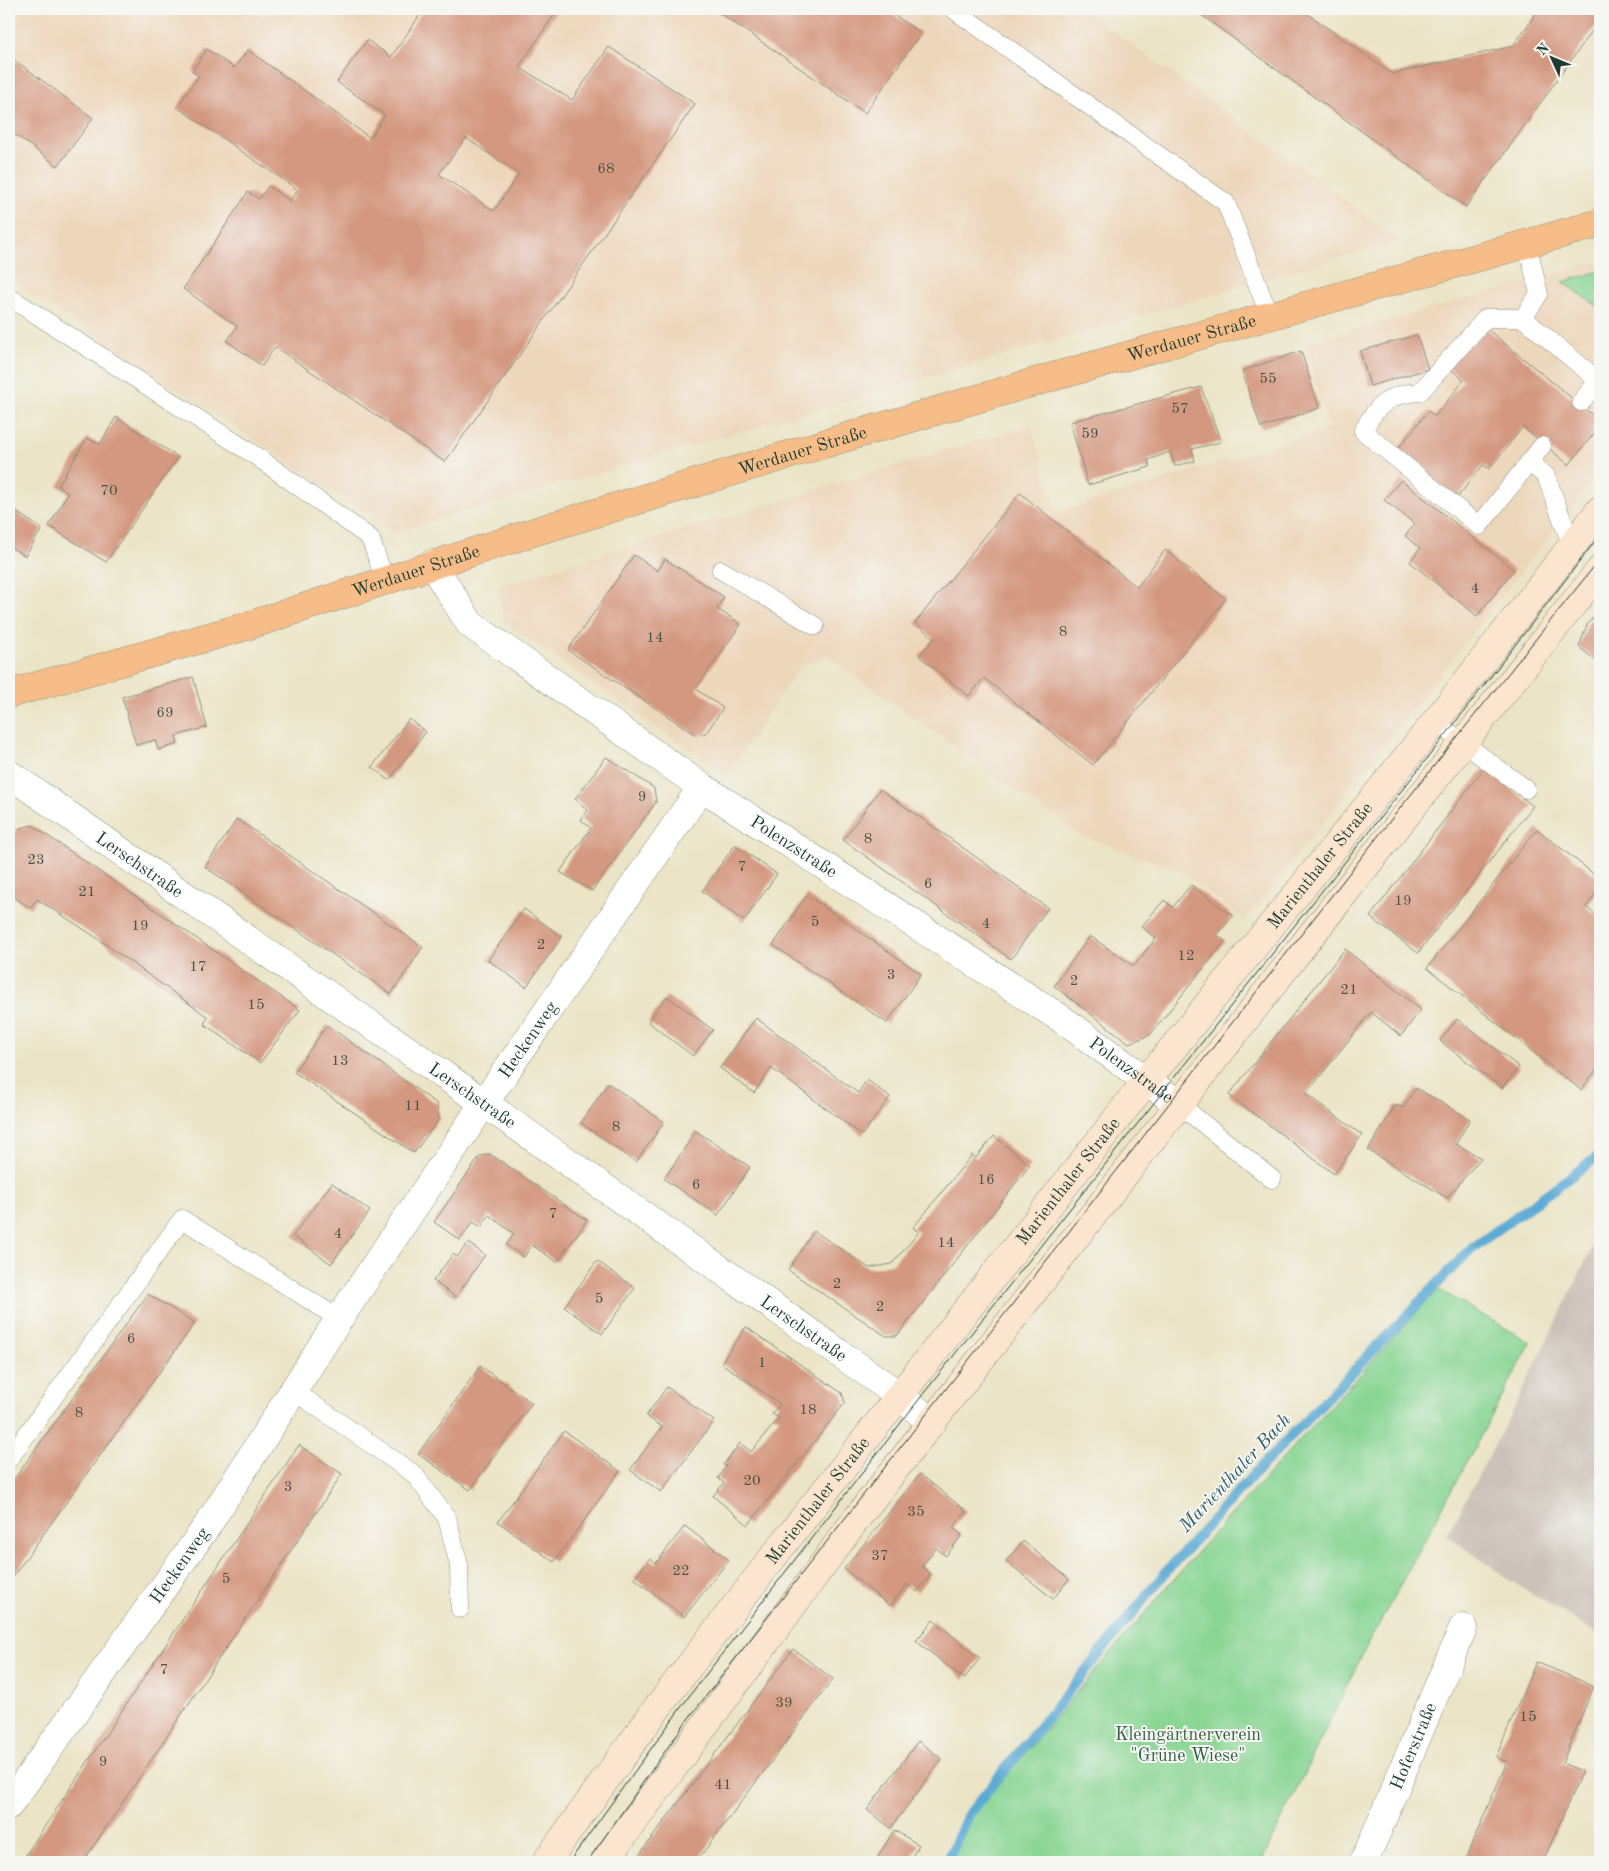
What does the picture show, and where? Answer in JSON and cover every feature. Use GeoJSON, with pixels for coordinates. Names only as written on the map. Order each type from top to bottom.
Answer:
{"type":"FeatureCollection","features":[{"type":"Feature","properties":{"kind":"main road","name":"Werdauer Straße"},"geometry":{"type":"LineString","coordinates":[[9,694],[247,626],[432,564],[866,432],[1600,223]]}},
{"type":"Feature","properties":{"kind":"main road","name":"Marienthaler Straße"},"geometry":{"type":"LineString","coordinates":[[546,1862],[660,1704],[900,1396],[1147,1080],[1435,722],[1600,510]]}},
{"type":"Feature","properties":{"kind":"main road","name":"Marienthaler Straße"},"geometry":{"type":"LineString","coordinates":[[604,1862],[857,1518],[1301,948],[1600,570]]}},
{"type":"Feature","properties":{"kind":"street","name":"Polenzstraße"},"geometry":{"type":"LineString","coordinates":[[432,564],[470,624],[702,787],[1063,1020],[1180,1105]]}},
{"type":"Feature","properties":{"kind":"street","name":"Lerschstraße"},"geometry":{"type":"LineString","coordinates":[[9,774],[484,1103],[900,1396],[932,1423]]}},
{"type":"Feature","properties":{"kind":"street","name":"Heckenweg"},"geometry":{"type":"LineString","coordinates":[[9,1805],[207,1526],[339,1319],[484,1103],[702,787]]}},
{"type":"Feature","properties":{"kind":"street","name":"Hoferstraße"},"geometry":{"type":"LineString","coordinates":[[1364,1862],[1463,1628]]}},
{"type":"Feature","properties":{"kind":"lane"},"geometry":{"type":"LineString","coordinates":[[953,9],[1226,203],[1270,318]]}},
{"type":"Feature","properties":{"kind":"lane"},"geometry":{"type":"LineString","coordinates":[[1523,318],[1539,294],[1527,243]]}},
{"type":"Feature","properties":{"kind":"lane"},"geometry":{"type":"LineString","coordinates":[[9,297],[256,456],[370,538],[385,580]]}},
{"type":"Feature","properties":{"kind":"lane"},"geometry":{"type":"LineString","coordinates":[[1542,446],[1479,526],[1363,431],[1368,421],[1387,399],[1402,393],[1420,392],[1486,318],[1523,318],[1599,382],[1581,402]]}},
{"type":"Feature","properties":{"kind":"lane"},"geometry":{"type":"LineString","coordinates":[[1529,462],[1546,476],[1572,546]]}},
{"type":"Feature","properties":{"kind":"lane"},"geometry":{"type":"LineString","coordinates":[[721,570],[815,626]]}},
{"type":"Feature","properties":{"kind":"lane"},"geometry":{"type":"LineString","coordinates":[[1435,722],[1526,789]]}},
{"type":"Feature","properties":{"kind":"lane"},"geometry":{"type":"LineString","coordinates":[[1180,1105],[1272,1179]]}},
{"type":"Feature","properties":{"kind":"lane"},"geometry":{"type":"LineString","coordinates":[[9,1459],[182,1219],[339,1319]]}},
{"type":"Feature","properties":{"kind":"lane"},"geometry":{"type":"LineString","coordinates":[[294,1391],[414,1474],[447,1518],[459,1565],[460,1610]]}},
{"type":"Feature","properties":{"kind":"shaded area"},"geometry":{"type":"Polygon","coordinates":[[[9,9],[1082,9],[1313,175],[1398,241],[395,532],[9,279],[9,9]]]}},
{"type":"Feature","properties":{"kind":"shaded area"},"geometry":{"type":"Polygon","coordinates":[[[1600,261],[1600,472],[1246,920],[1180,871],[1078,834],[827,656],[800,665],[727,776],[504,622],[498,586],[1031,425],[1056,513],[1328,429],[1305,344],[1600,261]]]}},
{"type":"Feature","properties":{"kind":"shaded area"},"geometry":{"type":"Polygon","coordinates":[[[1600,1232],[1600,1635],[1514,1583],[1447,1535],[1511,1414],[1600,1232]]]}},
{"type":"Feature","properties":{"kind":"green space"},"geometry":{"type":"Polygon","coordinates":[[[1600,271],[1600,308],[1563,282],[1600,271]]]}},
{"type":"Feature","properties":{"kind":"green space","name":"Kleingärtnerverein \"Grüne Wiese\""},"geometry":{"type":"Polygon","coordinates":[[[1438,1289],[1531,1343],[1356,1667],[1261,1862],[951,1862],[972,1815],[1198,1551],[1438,1289]]]}},
{"type":"Feature","properties":{"kind":"building"},"geometry":{"type":"Polygon","coordinates":[[[424,9],[558,9],[519,67],[572,100],[609,47],[695,104],[445,462],[275,347],[262,366],[227,341],[237,326],[183,289],[248,192],[259,199],[268,186],[290,201],[298,190],[177,107],[199,76],[192,71],[207,49],[234,68],[248,50],[370,138],[385,115],[337,82],[367,40],[391,57],[424,9]],[[466,138],[439,174],[494,211],[519,174],[466,138]]]}},
{"type":"Feature","properties":{"kind":"building"},"geometry":{"type":"Polygon","coordinates":[[[714,9],[885,9],[921,33],[865,113],[714,9]]]}},
{"type":"Feature","properties":{"kind":"building"},"geometry":{"type":"Polygon","coordinates":[[[1193,9],[1301,9],[1392,74],[1513,46],[1539,9],[1600,9],[1600,20],[1466,207],[1193,9]]]}},
{"type":"Feature","properties":{"kind":"building"},"geometry":{"type":"Polygon","coordinates":[[[9,56],[93,118],[58,166],[9,130],[9,56]]]}},
{"type":"Feature","properties":{"kind":"building"},"geometry":{"type":"Polygon","coordinates":[[[1482,325],[1600,421],[1600,426],[1569,465],[1523,427],[1489,469],[1483,465],[1457,498],[1397,450],[1428,411],[1435,416],[1464,380],[1448,367],[1482,325]]]}},
{"type":"Feature","properties":{"kind":"building"},"geometry":{"type":"Polygon","coordinates":[[[1417,335],[1428,369],[1370,386],[1360,351],[1417,335]]]}},
{"type":"Feature","properties":{"kind":"building"},"geometry":{"type":"Polygon","coordinates":[[[1301,351],[1319,408],[1261,428],[1242,371],[1301,351]]]}},
{"type":"Feature","properties":{"kind":"building"},"geometry":{"type":"Polygon","coordinates":[[[1201,387],[1221,442],[1192,449],[1195,461],[1175,466],[1170,452],[1148,460],[1150,467],[1088,485],[1070,422],[1201,387]]]}},
{"type":"Feature","properties":{"kind":"building"},"geometry":{"type":"Polygon","coordinates":[[[116,417],[178,457],[106,562],[49,526],[68,493],[58,486],[87,438],[100,444],[116,417]]]}},
{"type":"Feature","properties":{"kind":"building"},"geometry":{"type":"Polygon","coordinates":[[[1401,480],[1514,570],[1477,616],[1410,562],[1420,548],[1405,536],[1415,524],[1384,500],[1401,480]]]}},
{"type":"Feature","properties":{"kind":"building"},"geometry":{"type":"Polygon","coordinates":[[[1020,493],[1137,587],[1165,550],[1226,599],[1093,765],[984,678],[969,696],[919,656],[934,638],[915,623],[1020,493]]]}},
{"type":"Feature","properties":{"kind":"building"},"geometry":{"type":"Polygon","coordinates":[[[9,507],[42,529],[25,556],[9,546],[9,507]]]}},
{"type":"Feature","properties":{"kind":"building"},"geometry":{"type":"Polygon","coordinates":[[[634,555],[658,571],[665,559],[724,597],[717,609],[741,624],[696,689],[723,708],[706,733],[696,735],[568,650],[634,555]]]}},
{"type":"Feature","properties":{"kind":"building"},"geometry":{"type":"Polygon","coordinates":[[[1600,609],[1600,664],[1579,647],[1587,625],[1600,609]]]}},
{"type":"Feature","properties":{"kind":"building"},"geometry":{"type":"Polygon","coordinates":[[[193,677],[207,727],[176,736],[178,744],[158,750],[155,740],[136,745],[122,697],[193,677]]]}},
{"type":"Feature","properties":{"kind":"building"},"geometry":{"type":"Polygon","coordinates":[[[409,719],[426,732],[389,780],[372,767],[409,719]]]}},
{"type":"Feature","properties":{"kind":"building"},"geometry":{"type":"Polygon","coordinates":[[[606,757],[654,788],[656,802],[592,891],[560,872],[591,828],[581,820],[588,810],[575,799],[606,757]]]}},
{"type":"Feature","properties":{"kind":"building"},"geometry":{"type":"Polygon","coordinates":[[[1484,768],[1533,806],[1418,953],[1370,917],[1484,768]]]}},
{"type":"Feature","properties":{"kind":"building"},"geometry":{"type":"Polygon","coordinates":[[[880,789],[1048,908],[1011,959],[843,840],[880,789]]]}},
{"type":"Feature","properties":{"kind":"building"},"geometry":{"type":"Polygon","coordinates":[[[237,819],[423,947],[391,994],[205,867],[237,819]]]}},
{"type":"Feature","properties":{"kind":"building"},"geometry":{"type":"Polygon","coordinates":[[[32,825],[300,1010],[260,1063],[204,1024],[208,1017],[94,936],[37,899],[30,908],[9,894],[9,841],[17,829],[32,825]]]}},
{"type":"Feature","properties":{"kind":"building"},"geometry":{"type":"Polygon","coordinates":[[[1537,829],[1600,879],[1600,888],[1586,907],[1600,918],[1600,1065],[1581,1090],[1427,968],[1537,829]]]}},
{"type":"Feature","properties":{"kind":"building"},"geometry":{"type":"Polygon","coordinates":[[[735,845],[777,874],[744,921],[702,891],[735,845]]]}},
{"type":"Feature","properties":{"kind":"building"},"geometry":{"type":"Polygon","coordinates":[[[1191,885],[1233,916],[1217,935],[1225,941],[1150,1035],[1129,1043],[1054,986],[1090,936],[1134,966],[1156,938],[1141,927],[1164,900],[1173,907],[1191,885]]]}},
{"type":"Feature","properties":{"kind":"building"},"geometry":{"type":"Polygon","coordinates":[[[807,895],[921,974],[887,1023],[773,945],[807,895]]]}},
{"type":"Feature","properties":{"kind":"building"},"geometry":{"type":"Polygon","coordinates":[[[524,909],[562,937],[526,987],[488,960],[524,909]]]}},
{"type":"Feature","properties":{"kind":"building"},"geometry":{"type":"Polygon","coordinates":[[[1345,949],[1421,1010],[1401,1036],[1371,1012],[1306,1094],[1362,1135],[1334,1174],[1229,1095],[1345,949]]]}},
{"type":"Feature","properties":{"kind":"building"},"geometry":{"type":"Polygon","coordinates":[[[667,996],[713,1030],[693,1056],[648,1022],[667,996]]]}},
{"type":"Feature","properties":{"kind":"building"},"geometry":{"type":"Polygon","coordinates":[[[756,1018],[858,1093],[867,1080],[890,1097],[862,1135],[771,1068],[754,1093],[720,1068],[756,1018]]]}},
{"type":"Feature","properties":{"kind":"building"},"geometry":{"type":"Polygon","coordinates":[[[1457,1019],[1519,1067],[1502,1088],[1440,1041],[1457,1019]]]}},
{"type":"Feature","properties":{"kind":"building"},"geometry":{"type":"Polygon","coordinates":[[[327,1025],[437,1104],[439,1119],[414,1153],[294,1072],[327,1025]]]}},
{"type":"Feature","properties":{"kind":"building"},"geometry":{"type":"Polygon","coordinates":[[[608,1083],[664,1122],[636,1162],[581,1123],[608,1083]]]}},
{"type":"Feature","properties":{"kind":"building"},"geometry":{"type":"Polygon","coordinates":[[[1416,1088],[1470,1119],[1456,1144],[1481,1158],[1447,1198],[1368,1150],[1396,1105],[1403,1108],[1416,1088]]]}},
{"type":"Feature","properties":{"kind":"building"},"geometry":{"type":"Polygon","coordinates":[[[696,1131],[750,1167],[718,1215],[664,1179],[696,1131]]]}},
{"type":"Feature","properties":{"kind":"building"},"geometry":{"type":"Polygon","coordinates":[[[994,1136],[1030,1165],[897,1336],[886,1336],[788,1270],[814,1231],[869,1268],[892,1264],[919,1232],[913,1228],[972,1155],[976,1158],[994,1136]]]}},
{"type":"Feature","properties":{"kind":"building"},"geometry":{"type":"Polygon","coordinates":[[[490,1154],[587,1220],[557,1262],[532,1245],[524,1257],[506,1245],[514,1234],[489,1215],[481,1227],[473,1222],[460,1240],[434,1222],[480,1156],[490,1154]]]}},
{"type":"Feature","properties":{"kind":"building"},"geometry":{"type":"Polygon","coordinates":[[[332,1183],[370,1211],[331,1264],[293,1236],[332,1183]]]}},
{"type":"Feature","properties":{"kind":"building"},"geometry":{"type":"Polygon","coordinates":[[[468,1243],[485,1255],[456,1297],[433,1281],[453,1254],[457,1257],[468,1243]]]}},
{"type":"Feature","properties":{"kind":"building"},"geometry":{"type":"Polygon","coordinates":[[[597,1261],[635,1288],[602,1334],[564,1307],[597,1261]]]}},
{"type":"Feature","properties":{"kind":"building"},"geometry":{"type":"Polygon","coordinates":[[[148,1294],[195,1323],[9,1582],[9,1486],[148,1294]]]}},
{"type":"Feature","properties":{"kind":"building"},"geometry":{"type":"Polygon","coordinates":[[[746,1327],[842,1393],[845,1403],[748,1525],[713,1496],[724,1483],[718,1478],[726,1466],[723,1465],[740,1443],[751,1452],[779,1418],[772,1414],[780,1404],[721,1363],[746,1327]]]}},
{"type":"Feature","properties":{"kind":"building"},"geometry":{"type":"Polygon","coordinates":[[[480,1366],[532,1403],[470,1490],[418,1454],[480,1366]]]}},
{"type":"Feature","properties":{"kind":"building"},"geometry":{"type":"Polygon","coordinates":[[[667,1387],[714,1421],[661,1492],[630,1470],[662,1427],[646,1416],[667,1387]]]}},
{"type":"Feature","properties":{"kind":"building"},"geometry":{"type":"Polygon","coordinates":[[[564,1431],[620,1471],[554,1562],[498,1522],[564,1431]]]}},
{"type":"Feature","properties":{"kind":"building"},"geometry":{"type":"Polygon","coordinates":[[[299,1445],[342,1474],[83,1862],[21,1862],[299,1445]]]}},
{"type":"Feature","properties":{"kind":"building"},"geometry":{"type":"Polygon","coordinates":[[[920,1474],[966,1511],[953,1528],[962,1535],[946,1556],[936,1548],[922,1566],[931,1574],[917,1592],[907,1584],[890,1606],[844,1569],[920,1474]]]}},
{"type":"Feature","properties":{"kind":"building"},"geometry":{"type":"Polygon","coordinates":[[[685,1526],[729,1560],[684,1617],[634,1578],[650,1558],[656,1563],[685,1526]]]}},
{"type":"Feature","properties":{"kind":"building"},"geometry":{"type":"Polygon","coordinates":[[[1023,1541],[1069,1579],[1053,1599],[1006,1561],[1023,1541]]]}},
{"type":"Feature","properties":{"kind":"building"},"geometry":{"type":"Polygon","coordinates":[[[933,1620],[980,1658],[964,1679],[916,1641],[933,1620]]]}},
{"type":"Feature","properties":{"kind":"building"},"geometry":{"type":"Polygon","coordinates":[[[793,1649],[833,1679],[696,1862],[634,1862],[793,1649]]]}},
{"type":"Feature","properties":{"kind":"building"},"geometry":{"type":"Polygon","coordinates":[[[1536,1662],[1594,1686],[1562,1763],[1582,1771],[1543,1862],[1464,1862],[1507,1762],[1496,1757],[1536,1662]]]}},
{"type":"Feature","properties":{"kind":"building"},"geometry":{"type":"Polygon","coordinates":[[[918,1741],[942,1759],[891,1828],[867,1810],[918,1741]]]}},
{"type":"Feature","properties":{"kind":"building"},"geometry":{"type":"Polygon","coordinates":[[[894,1830],[919,1845],[909,1862],[875,1862],[894,1830]]]}},
{"type":"Feature","properties":{"kind":"waterway","name":"Marienthaler Bach"},"geometry":{"type":"LineString","coordinates":[[947,1862],[968,1815],[1166,1572],[1254,1474],[1470,1250],[1600,1155]]}},
{"type":"Feature","properties":{"kind":"tram line"},"geometry":{"type":"LineString","coordinates":[[569,1862],[690,1695],[924,1393],[1448,732],[1600,535]]}},
{"type":"Feature","properties":{"kind":"tram line"},"geometry":{"type":"LineString","coordinates":[[587,1862],[685,1723],[1393,817],[1600,559]]}}]}
